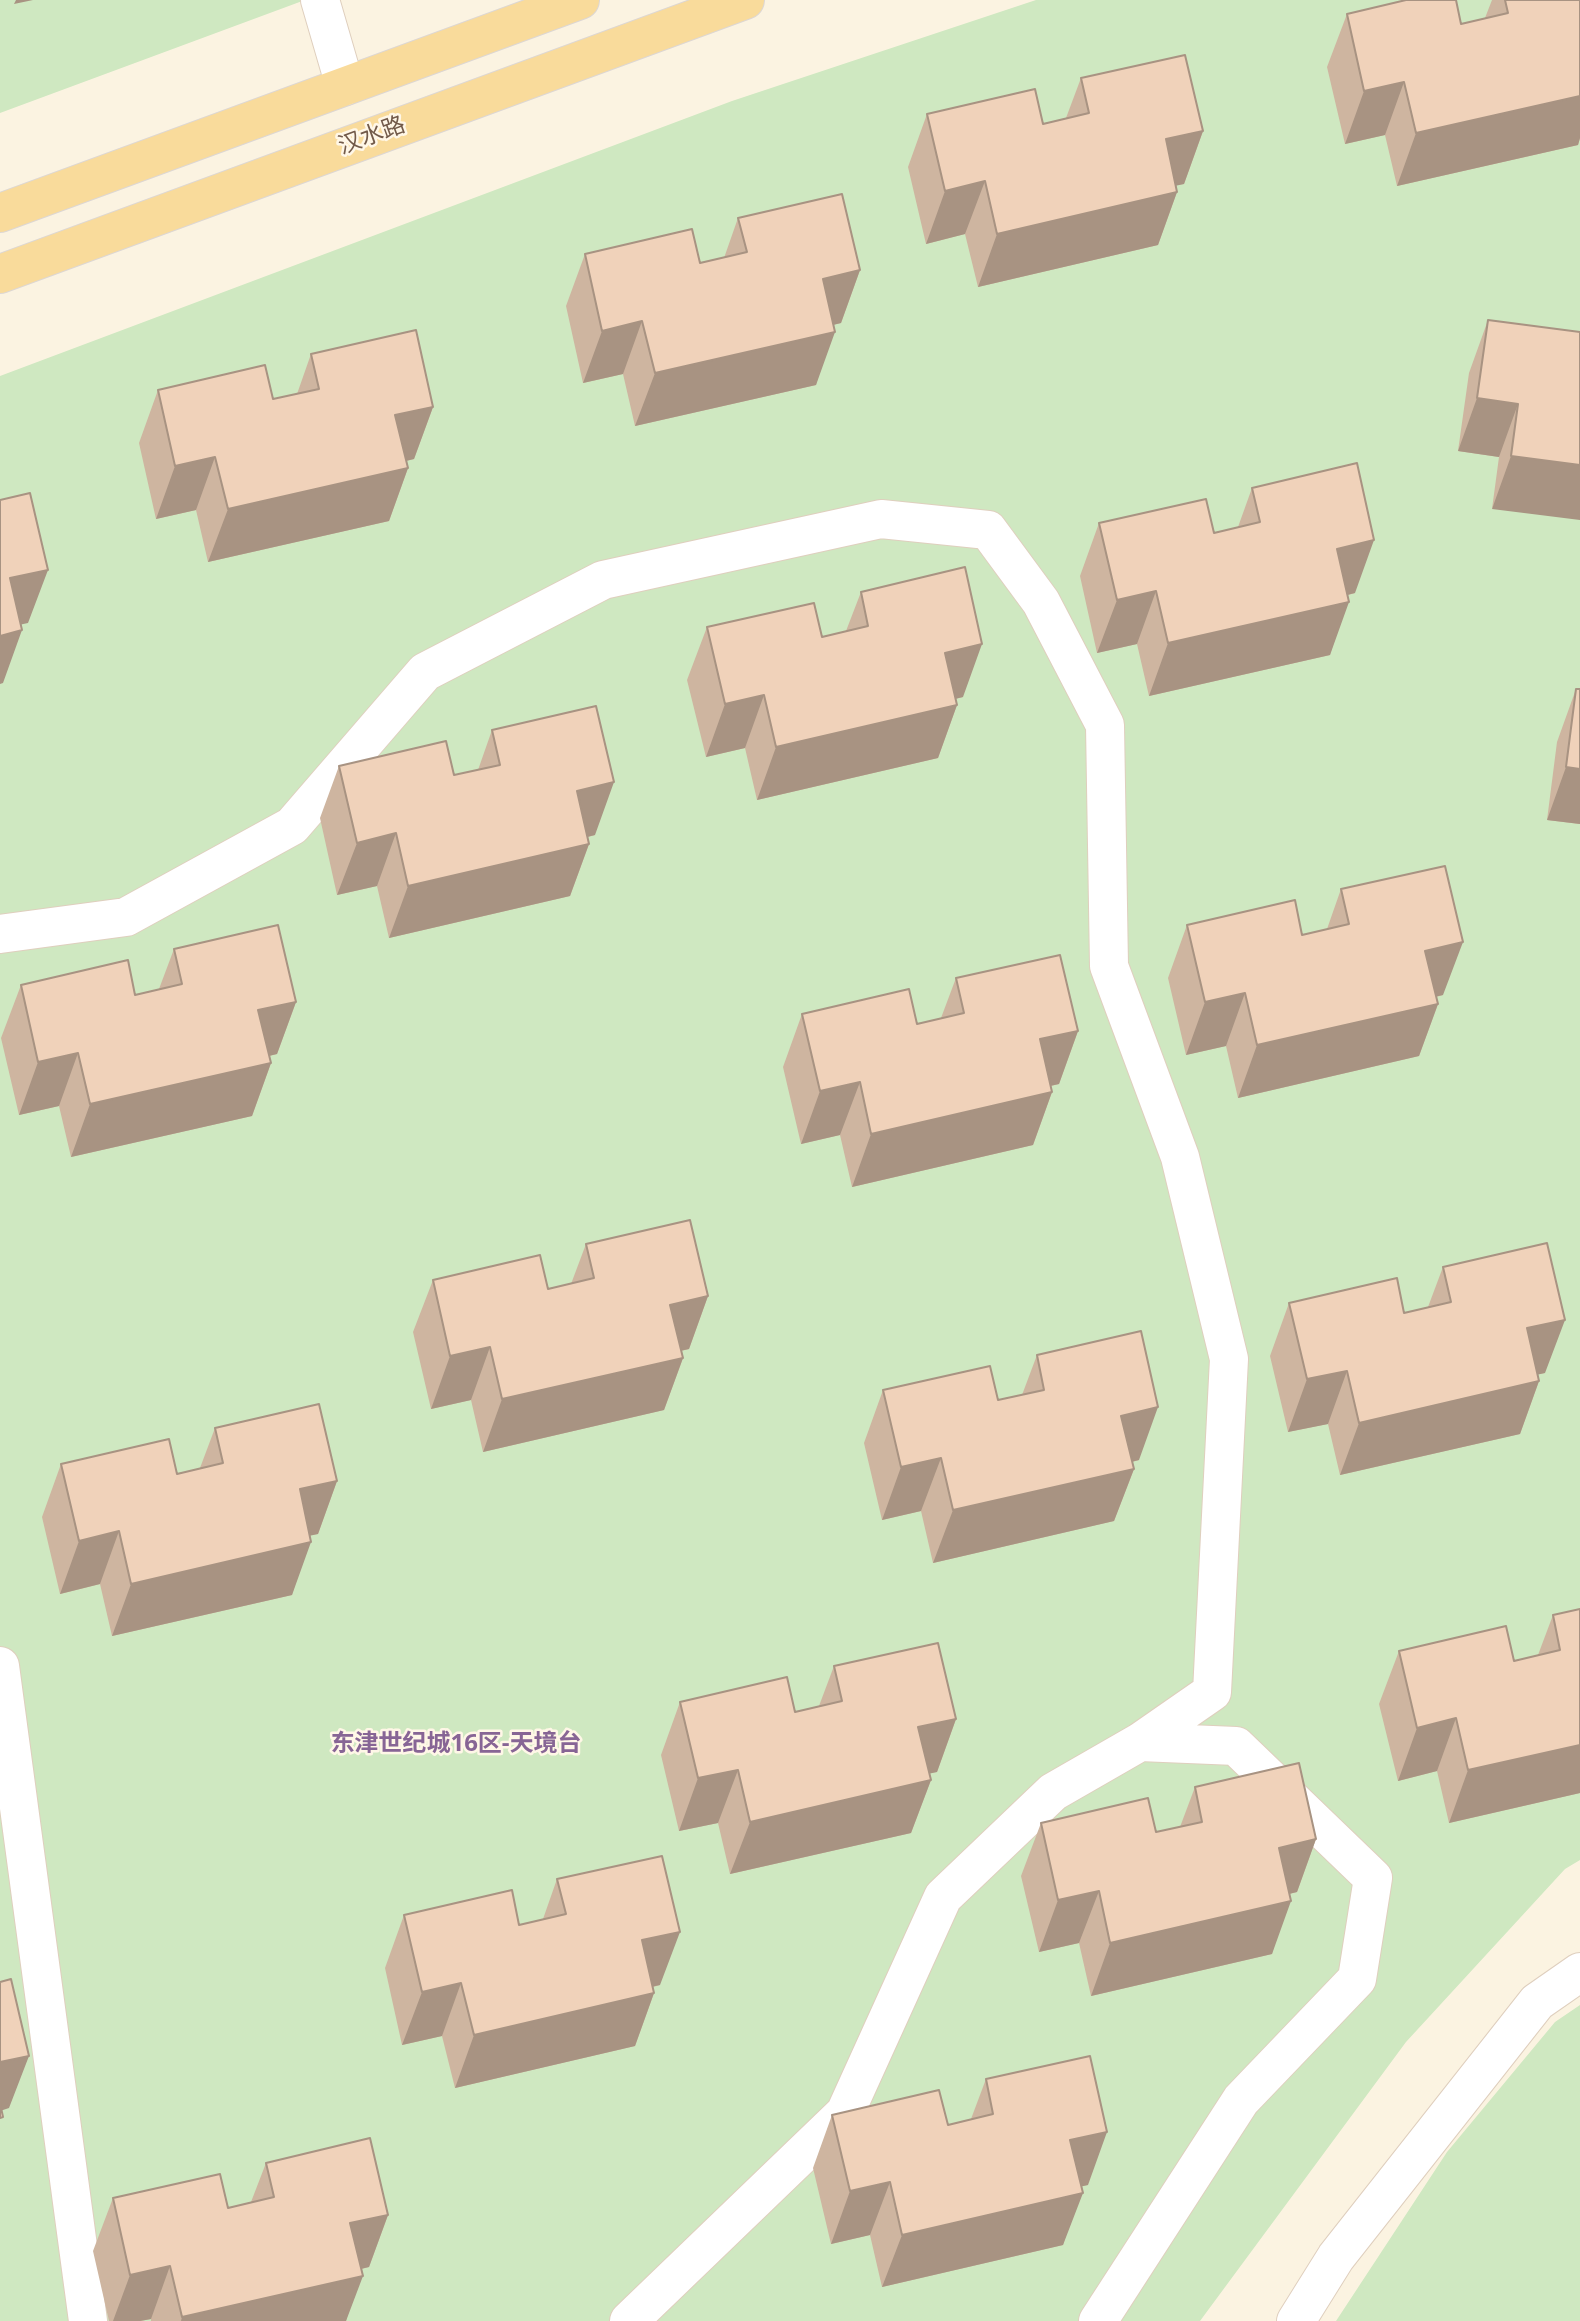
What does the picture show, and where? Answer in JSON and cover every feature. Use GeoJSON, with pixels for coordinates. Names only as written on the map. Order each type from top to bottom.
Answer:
{"type":"FeatureCollection","features":[{"type":"Feature","properties":{"kind":"main road"},"geometry":{"type":"LineString","coordinates":[[0,213],[580,0]]}},
{"type":"Feature","properties":{"kind":"main road","name":"汉水路"},"geometry":{"type":"LineString","coordinates":[[0,274],[745,0]]}},
{"type":"Feature","properties":{"kind":"street"},"geometry":{"type":"LineString","coordinates":[[320,0],[345,86]]}},
{"type":"Feature","properties":{"kind":"street"},"geometry":{"type":"LineString","coordinates":[[1,933],[125,917],[292,827],[425,672],[603,580],[881,519],[988,530],[1041,602],[1105,725],[1109,966],[1180,1157],[1228,1359],[1212,1692],[1237,1746],[1373,1878],[1357,1979],[1241,2100],[1098,2321]]}},
{"type":"Feature","properties":{"kind":"street"},"geometry":{"type":"LineString","coordinates":[[0,1666],[88,2321]]}},
{"type":"Feature","properties":{"kind":"street"},"geometry":{"type":"LineString","coordinates":[[629,2321],[845,2113],[943,1897],[1053,1792],[1140,1742],[1212,1692]]}},
{"type":"Feature","properties":{"kind":"street"},"geometry":{"type":"LineString","coordinates":[[1140,1742],[1237,1746]]}},
{"type":"Feature","properties":{"kind":"street"},"geometry":{"type":"LineString","coordinates":[[1296,2321],[1336,2257],[1536,2002],[1580,1972]]}},
{"type":"Feature","properties":{"kind":"green space"},"geometry":{"type":"Polygon","coordinates":[[[0,0],[305,0],[0,113],[0,0]]]}},
{"type":"Feature","properties":{"kind":"green space"},"geometry":{"type":"Polygon","coordinates":[[[1036,0],[1580,0],[1580,1860],[1565,1869],[1406,2042],[1200,2321],[0,2321],[0,376],[732,101],[1036,0]]]}},
{"type":"Feature","properties":{"kind":"green space"},"geometry":{"type":"Polygon","coordinates":[[[1580,2005],[1580,2321],[1336,2321],[1447,2152],[1555,2022],[1580,2005]]]}},
{"type":"Feature","properties":{"kind":"building"},"geometry":{"type":"Polygon","coordinates":[[[1406,0],[1456,0],[1461,24],[1508,13],[1505,0],[1580,0],[1580,96],[1416,133],[1404,82],[1364,91],[1347,14],[1406,0]]]}},
{"type":"Feature","properties":{"kind":"building"},"geometry":{"type":"Polygon","coordinates":[[[1185,55],[1203,131],[1166,139],[1177,192],[997,234],[985,181],[945,191],[927,114],[1035,89],[1043,124],[1089,113],[1081,78],[1185,55]]]}},
{"type":"Feature","properties":{"kind":"building"},"geometry":{"type":"Polygon","coordinates":[[[842,194],[860,270],[823,279],[835,332],[655,373],[642,321],[602,331],[585,254],[692,229],[700,263],[747,252],[738,218],[842,194]]]}},
{"type":"Feature","properties":{"kind":"building"},"geometry":{"type":"Polygon","coordinates":[[[1488,320],[1580,332],[1580,465],[1511,456],[1518,404],[1477,398],[1488,320]]]}},
{"type":"Feature","properties":{"kind":"building"},"geometry":{"type":"Polygon","coordinates":[[[416,330],[433,407],[395,415],[408,468],[228,509],[215,457],[175,466],[158,390],[265,365],[273,399],[319,389],[311,354],[416,330]]]}},
{"type":"Feature","properties":{"kind":"building"},"geometry":{"type":"Polygon","coordinates":[[[1357,463],[1374,540],[1337,549],[1349,602],[1168,643],[1156,591],[1117,600],[1099,523],[1206,499],[1214,533],[1260,522],[1252,488],[1357,463]]]}},
{"type":"Feature","properties":{"kind":"building"},"geometry":{"type":"Polygon","coordinates":[[[30,493],[48,570],[10,578],[22,630],[0,636],[0,500],[30,493]]]}},
{"type":"Feature","properties":{"kind":"building"},"geometry":{"type":"Polygon","coordinates":[[[965,567],[982,644],[945,653],[957,705],[776,747],[764,695],[725,704],[707,627],[814,603],[822,637],[868,626],[861,592],[965,567]]]}},
{"type":"Feature","properties":{"kind":"building"},"geometry":{"type":"Polygon","coordinates":[[[1576,689],[1580,689],[1580,769],[1566,767],[1576,689]]]}},
{"type":"Feature","properties":{"kind":"building"},"geometry":{"type":"Polygon","coordinates":[[[596,706],[614,782],[577,791],[589,844],[408,886],[396,833],[357,843],[339,766],[446,741],[454,775],[500,765],[492,730],[596,706]]]}},
{"type":"Feature","properties":{"kind":"building"},"geometry":{"type":"Polygon","coordinates":[[[1445,866],[1463,942],[1425,951],[1438,1004],[1257,1045],[1245,993],[1205,1002],[1187,925],[1295,900],[1302,935],[1349,924],[1341,889],[1445,866]]]}},
{"type":"Feature","properties":{"kind":"building"},"geometry":{"type":"Polygon","coordinates":[[[278,925],[296,1002],[258,1010],[271,1063],[90,1104],[78,1053],[38,1062],[21,985],[128,960],[135,995],[182,984],[174,949],[278,925]]]}},
{"type":"Feature","properties":{"kind":"building"},"geometry":{"type":"Polygon","coordinates":[[[1060,955],[1078,1031],[1040,1039],[1052,1092],[871,1134],[860,1082],[820,1091],[802,1014],[909,989],[917,1024],[964,1013],[956,978],[1060,955]]]}},
{"type":"Feature","properties":{"kind":"building"},"geometry":{"type":"Polygon","coordinates":[[[690,1220],[708,1296],[670,1305],[683,1358],[502,1399],[490,1347],[450,1356],[433,1280],[540,1255],[548,1289],[594,1278],[586,1244],[690,1220]]]}},
{"type":"Feature","properties":{"kind":"building"},"geometry":{"type":"Polygon","coordinates":[[[1547,1243],[1565,1320],[1527,1328],[1539,1381],[1359,1423],[1347,1371],[1307,1379],[1289,1303],[1397,1278],[1404,1313],[1451,1302],[1443,1267],[1547,1243]]]}},
{"type":"Feature","properties":{"kind":"building"},"geometry":{"type":"Polygon","coordinates":[[[1141,1331],[1158,1407],[1121,1416],[1134,1469],[953,1510],[941,1458],[901,1467],[883,1390],[990,1366],[998,1400],[1044,1390],[1037,1355],[1141,1331]]]}},
{"type":"Feature","properties":{"kind":"building"},"geometry":{"type":"Polygon","coordinates":[[[319,1404],[337,1481],[300,1489],[311,1542],[131,1584],[119,1531],[79,1541],[61,1464],[169,1439],[177,1474],[223,1463],[215,1428],[319,1404]]]}},
{"type":"Feature","properties":{"kind":"building"},"geometry":{"type":"Polygon","coordinates":[[[1580,1609],[1580,1745],[1468,1770],[1456,1718],[1417,1728],[1399,1651],[1506,1626],[1514,1661],[1560,1650],[1553,1615],[1580,1609]]]}},
{"type":"Feature","properties":{"kind":"building"},"geometry":{"type":"Polygon","coordinates":[[[938,1643],[956,1719],[918,1727],[931,1780],[750,1822],[738,1770],[698,1778],[680,1702],[787,1677],[795,1712],[842,1701],[834,1666],[938,1643]]]}},
{"type":"Feature","properties":{"kind":"building"},"geometry":{"type":"Polygon","coordinates":[[[1299,1763],[1316,1839],[1279,1848],[1291,1901],[1110,1943],[1099,1891],[1058,1900],[1041,1823],[1148,1798],[1156,1832],[1202,1822],[1195,1787],[1299,1763]]]}},
{"type":"Feature","properties":{"kind":"building"},"geometry":{"type":"Polygon","coordinates":[[[662,1856],[680,1932],[642,1940],[654,1993],[474,2035],[461,1983],[422,1992],[404,1915],[512,1890],[519,1925],[566,1914],[557,1879],[662,1856]]]}},
{"type":"Feature","properties":{"kind":"building"},"geometry":{"type":"Polygon","coordinates":[[[11,1979],[29,2056],[0,2062],[0,1982],[11,1979]]]}},
{"type":"Feature","properties":{"kind":"building"},"geometry":{"type":"Polygon","coordinates":[[[1090,2056],[1107,2132],[1070,2140],[1083,2193],[902,2235],[890,2182],[850,2191],[832,2115],[939,2090],[948,2125],[993,2114],[986,2079],[1090,2056]]]}},
{"type":"Feature","properties":{"kind":"building"},"geometry":{"type":"Polygon","coordinates":[[[370,2138],[388,2215],[350,2223],[363,2276],[182,2317],[170,2266],[130,2275],[113,2198],[220,2174],[228,2208],[274,2197],[266,2163],[370,2138]]]}},
{"type":"Feature","properties":{"kind":"district","name":"东津世纪城16区-天境台"},"geometry":{"type":"Point","coordinates":[456,1744]}}]}
